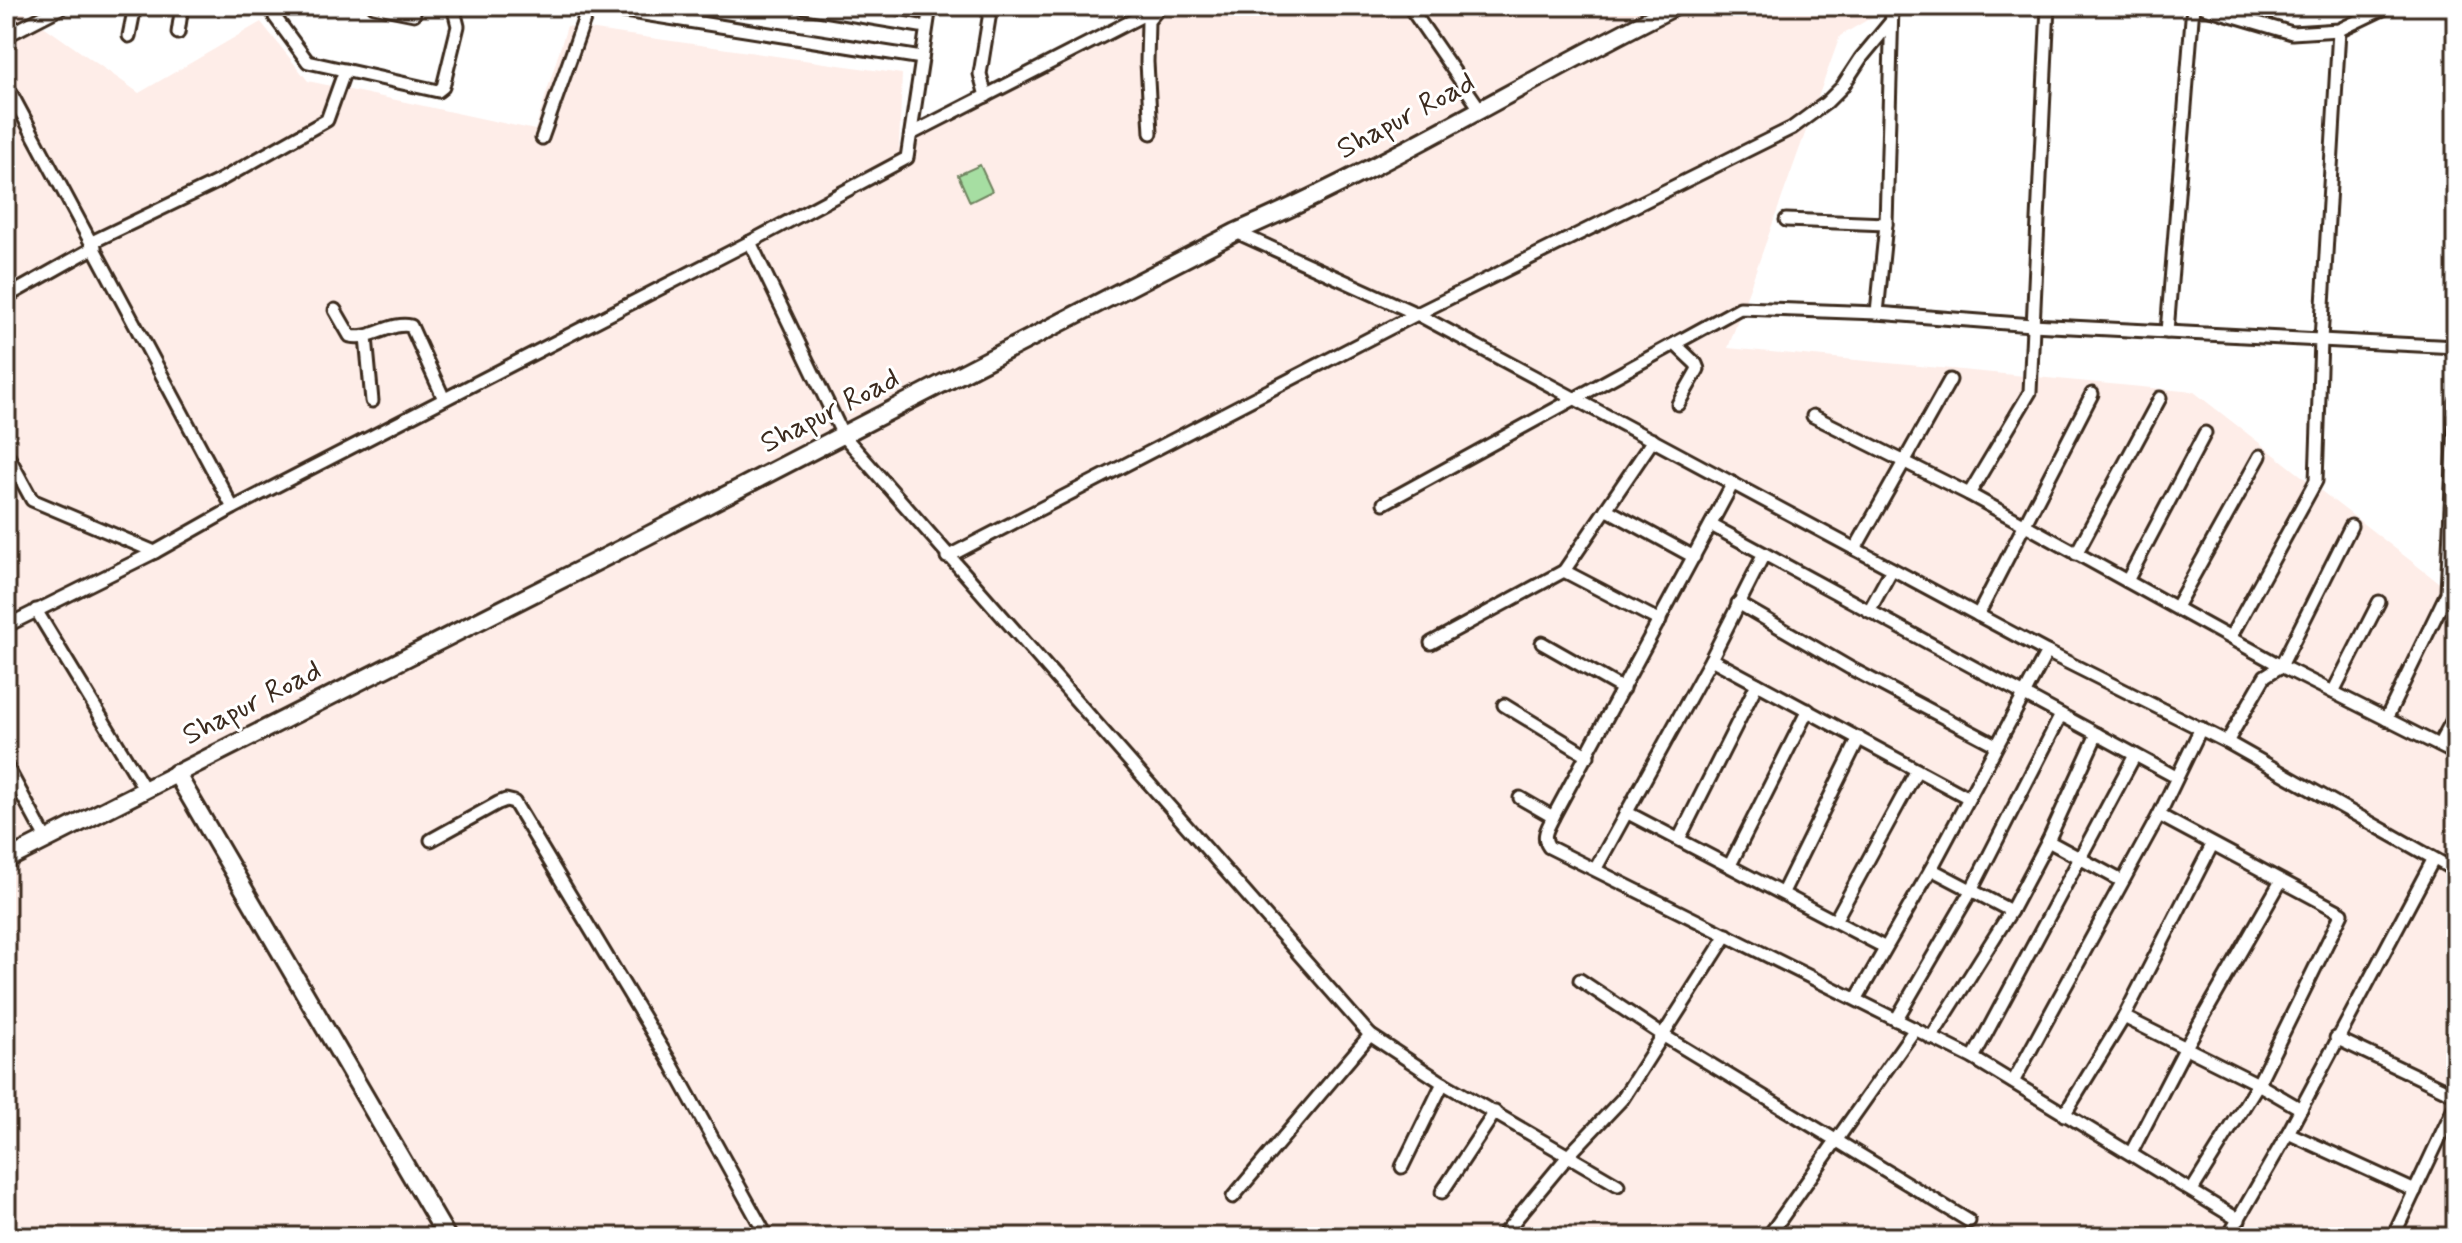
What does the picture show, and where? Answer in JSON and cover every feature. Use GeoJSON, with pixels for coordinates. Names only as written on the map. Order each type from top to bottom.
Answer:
{"type":"FeatureCollection","features":[{"type":"Feature","properties":{"kind":"street"},"geometry":{"type":"LineString","coordinates":[[6,36],[64,6]]}},
{"type":"Feature","properties":{"kind":"street"},"geometry":{"type":"LineString","coordinates":[[129,36],[135,6]]}},
{"type":"Feature","properties":{"kind":"street"},"geometry":{"type":"LineString","coordinates":[[178,33],[182,6]]}},
{"type":"Feature","properties":{"kind":"street"},"geometry":{"type":"LineString","coordinates":[[272,6],[275,17],[308,62],[441,90],[458,26],[453,6]]}},
{"type":"Feature","properties":{"kind":"street"},"geometry":{"type":"LineString","coordinates":[[374,6],[414,14],[410,6]]}},
{"type":"Feature","properties":{"kind":"street"},"geometry":{"type":"LineString","coordinates":[[542,138],[597,6],[662,11],[922,58]]}},
{"type":"Feature","properties":{"kind":"street"},"geometry":{"type":"LineString","coordinates":[[800,6],[856,11],[926,27]]}},
{"type":"Feature","properties":{"kind":"street"},"geometry":{"type":"LineString","coordinates":[[6,626],[155,552],[233,508],[907,158],[930,6]]}},
{"type":"Feature","properties":{"kind":"street"},"geometry":{"type":"LineString","coordinates":[[911,134],[1160,6]]}},
{"type":"Feature","properties":{"kind":"street"},"geometry":{"type":"LineString","coordinates":[[1151,133],[1148,21],[1160,6]]}},
{"type":"Feature","properties":{"kind":"street"},"geometry":{"type":"LineString","coordinates":[[1409,6],[1480,109]]}},
{"type":"Feature","properties":{"kind":"street","name":"Shapur Road"},"geometry":{"type":"LineString","coordinates":[[6,860],[1236,232],[1303,203],[1676,6]]}},
{"type":"Feature","properties":{"kind":"street"},"geometry":{"type":"LineString","coordinates":[[1877,313],[1886,224],[1892,6]]}},
{"type":"Feature","properties":{"kind":"street"},"geometry":{"type":"LineString","coordinates":[[1969,494],[2030,392],[2048,6]]}},
{"type":"Feature","properties":{"kind":"street"},"geometry":{"type":"LineString","coordinates":[[2167,332],[2193,6]]}},
{"type":"Feature","properties":{"kind":"street"},"geometry":{"type":"LineString","coordinates":[[2200,6],[2292,33],[2339,30],[2389,6]]}},
{"type":"Feature","properties":{"kind":"street"},"geometry":{"type":"LineString","coordinates":[[986,96],[980,74],[994,8]]}},
{"type":"Feature","properties":{"kind":"street"},"geometry":{"type":"LineString","coordinates":[[947,557],[1417,314],[1792,128],[1842,87],[1890,23]]}},
{"type":"Feature","properties":{"kind":"street"},"geometry":{"type":"LineString","coordinates":[[2231,636],[2316,481],[2339,30]]}},
{"type":"Feature","properties":{"kind":"street"},"geometry":{"type":"LineString","coordinates":[[6,297],[94,244],[217,182],[327,120],[345,70]]}},
{"type":"Feature","properties":{"kind":"street"},"geometry":{"type":"LineString","coordinates":[[6,84],[233,508]]}},
{"type":"Feature","properties":{"kind":"street"},"geometry":{"type":"LineString","coordinates":[[1786,220],[1886,224]]}},
{"type":"Feature","properties":{"kind":"street"},"geometry":{"type":"LineString","coordinates":[[1236,232],[1417,314],[2047,652],[2201,728],[2456,871]]}},
{"type":"Feature","properties":{"kind":"street"},"geometry":{"type":"LineString","coordinates":[[750,242],[843,435],[1370,1035],[1443,1083],[1618,1185]]}},
{"type":"Feature","properties":{"kind":"street"},"geometry":{"type":"LineString","coordinates":[[1384,503],[1740,308],[1877,313],[2032,325],[2456,347]]}},
{"type":"Feature","properties":{"kind":"street"},"geometry":{"type":"LineString","coordinates":[[335,310],[350,336],[366,337],[404,324],[411,326],[444,399]]}},
{"type":"Feature","properties":{"kind":"street"},"geometry":{"type":"LineString","coordinates":[[366,337],[372,401]]}},
{"type":"Feature","properties":{"kind":"street"},"geometry":{"type":"LineString","coordinates":[[1675,344],[1698,369],[1678,404]]}},
{"type":"Feature","properties":{"kind":"street"},"geometry":{"type":"LineString","coordinates":[[1855,549],[1950,380]]}},
{"type":"Feature","properties":{"kind":"street"},"geometry":{"type":"LineString","coordinates":[[1978,615],[2092,394]]}},
{"type":"Feature","properties":{"kind":"street"},"geometry":{"type":"LineString","coordinates":[[2076,554],[2160,398]]}},
{"type":"Feature","properties":{"kind":"street"},"geometry":{"type":"LineString","coordinates":[[2386,719],[2447,593],[2456,400]]}},
{"type":"Feature","properties":{"kind":"street"},"geometry":{"type":"LineString","coordinates":[[1813,416],[1969,494],[2281,666],[2456,754]]}},
{"type":"Feature","properties":{"kind":"street"},"geometry":{"type":"LineString","coordinates":[[2127,581],[2205,433]]}},
{"type":"Feature","properties":{"kind":"street"},"geometry":{"type":"LineString","coordinates":[[1431,643],[1564,571],[1653,440]]}},
{"type":"Feature","properties":{"kind":"street"},"geometry":{"type":"LineString","coordinates":[[6,452],[32,500],[155,552]]}},
{"type":"Feature","properties":{"kind":"street"},"geometry":{"type":"LineString","coordinates":[[2176,607],[2260,456]]}},
{"type":"Feature","properties":{"kind":"street"},"geometry":{"type":"LineString","coordinates":[[1733,483],[1553,817],[1545,834],[1549,847],[1973,1058],[2239,1220]]}},
{"type":"Feature","properties":{"kind":"street"},"geometry":{"type":"LineString","coordinates":[[1606,509],[1694,557]]}},
{"type":"Feature","properties":{"kind":"street"},"geometry":{"type":"LineString","coordinates":[[1711,525],[2176,777]]}},
{"type":"Feature","properties":{"kind":"street"},"geometry":{"type":"LineString","coordinates":[[2227,742],[2265,676],[2281,666],[2351,526]]}},
{"type":"Feature","properties":{"kind":"street"},"geometry":{"type":"LineString","coordinates":[[1596,868],[1711,659],[1764,554]]}},
{"type":"Feature","properties":{"kind":"street"},"geometry":{"type":"LineString","coordinates":[[1869,611],[1892,569]]}},
{"type":"Feature","properties":{"kind":"street"},"geometry":{"type":"LineString","coordinates":[[1564,571],[1660,621]]}},
{"type":"Feature","properties":{"kind":"street"},"geometry":{"type":"LineString","coordinates":[[2333,692],[2379,602]]}},
{"type":"Feature","properties":{"kind":"street"},"geometry":{"type":"LineString","coordinates":[[1738,603],[1850,668],[1996,745]]}},
{"type":"Feature","properties":{"kind":"street"},"geometry":{"type":"LineString","coordinates":[[36,610],[144,788]]}},
{"type":"Feature","properties":{"kind":"street"},"geometry":{"type":"LineString","coordinates":[[1542,643],[1623,689]]}},
{"type":"Feature","properties":{"kind":"street"},"geometry":{"type":"LineString","coordinates":[[1857,998],[1931,869],[2047,652]]}},
{"type":"Feature","properties":{"kind":"street"},"geometry":{"type":"LineString","coordinates":[[1711,659],[1967,797]]}},
{"type":"Feature","properties":{"kind":"street"},"geometry":{"type":"LineString","coordinates":[[1679,839],[1757,684]]}},
{"type":"Feature","properties":{"kind":"street"},"geometry":{"type":"LineString","coordinates":[[1504,705],[1588,756]]}},
{"type":"Feature","properties":{"kind":"street"},"geometry":{"type":"LineString","coordinates":[[1730,865],[1808,710]]}},
{"type":"Feature","properties":{"kind":"street"},"geometry":{"type":"LineString","coordinates":[[2439,745],[2456,714]]}},
{"type":"Feature","properties":{"kind":"street"},"geometry":{"type":"LineString","coordinates":[[1896,1020],[1971,891],[2061,715]]}},
{"type":"Feature","properties":{"kind":"street"},"geometry":{"type":"LineString","coordinates":[[2013,1082],[2159,815],[2201,728]]}},
{"type":"Feature","properties":{"kind":"street"},"geometry":{"type":"LineString","coordinates":[[1931,1038],[2011,911],[2048,841],[2097,734]]}},
{"type":"Feature","properties":{"kind":"street"},"geometry":{"type":"LineString","coordinates":[[1783,892],[1859,738]]}},
{"type":"Feature","properties":{"kind":"street"},"geometry":{"type":"LineString","coordinates":[[1973,1058],[2135,755]]}},
{"type":"Feature","properties":{"kind":"street"},"geometry":{"type":"LineString","coordinates":[[6,765],[46,839]]}},
{"type":"Feature","properties":{"kind":"street"},"geometry":{"type":"LineString","coordinates":[[1836,919],[1917,770]]}},
{"type":"Feature","properties":{"kind":"street"},"geometry":{"type":"LineString","coordinates":[[176,773],[447,1237]]}},
{"type":"Feature","properties":{"kind":"street"},"geometry":{"type":"LineString","coordinates":[[1520,798],[1553,817]]}},
{"type":"Feature","properties":{"kind":"street"},"geometry":{"type":"LineString","coordinates":[[431,840],[506,800],[520,808],[672,1065],[767,1237]]}},
{"type":"Feature","properties":{"kind":"street"},"geometry":{"type":"LineString","coordinates":[[1626,812],[1836,919],[1884,947]]}},
{"type":"Feature","properties":{"kind":"street"},"geometry":{"type":"LineString","coordinates":[[2159,815],[2342,913],[2258,1084],[2192,1190]]}},
{"type":"Feature","properties":{"kind":"street"},"geometry":{"type":"LineString","coordinates":[[2048,841],[2122,881]]}},
{"type":"Feature","properties":{"kind":"street"},"geometry":{"type":"LineString","coordinates":[[2064,1115],[2124,1017],[2212,845]]}},
{"type":"Feature","properties":{"kind":"street"},"geometry":{"type":"LineString","coordinates":[[2228,1237],[2288,1133],[2433,860]]}},
{"type":"Feature","properties":{"kind":"street"},"geometry":{"type":"LineString","coordinates":[[1931,869],[2011,911]]}},
{"type":"Feature","properties":{"kind":"street"},"geometry":{"type":"LineString","coordinates":[[2131,1153],[2186,1047],[2281,881]]}},
{"type":"Feature","properties":{"kind":"street"},"geometry":{"type":"LineString","coordinates":[[1501,1237],[1569,1155],[1623,1098],[1727,935]]}},
{"type":"Feature","properties":{"kind":"street"},"geometry":{"type":"LineString","coordinates":[[1580,980],[1664,1036],[1969,1221]]}},
{"type":"Feature","properties":{"kind":"street"},"geometry":{"type":"LineString","coordinates":[[2124,1017],[2301,1109]]}},
{"type":"Feature","properties":{"kind":"street"},"geometry":{"type":"LineString","coordinates":[[1768,1237],[1915,1029]]}},
{"type":"Feature","properties":{"kind":"street"},"geometry":{"type":"LineString","coordinates":[[1233,1197],[1370,1035]]}},
{"type":"Feature","properties":{"kind":"street"},"geometry":{"type":"LineString","coordinates":[[2336,1038],[2456,1095]]}},
{"type":"Feature","properties":{"kind":"street"},"geometry":{"type":"LineString","coordinates":[[1402,1167],[1443,1083]]}},
{"type":"Feature","properties":{"kind":"street"},"geometry":{"type":"LineString","coordinates":[[2393,1237],[2456,1103]]}},
{"type":"Feature","properties":{"kind":"street"},"geometry":{"type":"LineString","coordinates":[[1442,1192],[1495,1112]]}},
{"type":"Feature","properties":{"kind":"street"},"geometry":{"type":"LineString","coordinates":[[2288,1133],[2415,1191]]}},
{"type":"Feature","properties":{"kind":"shaded area"},"geometry":{"type":"Polygon","coordinates":[[[6,6],[15,6],[139,93],[261,22],[308,81],[535,130],[567,26],[902,74],[899,147],[1168,6],[1891,6],[1840,36],[1728,348],[2194,392],[2456,596],[2456,1237],[6,1237],[6,6]]]}},
{"type":"Feature","properties":{"kind":"green space"},"geometry":{"type":"Polygon","coordinates":[[[980,165],[992,191],[970,202],[958,175],[980,165]]]}}]}
